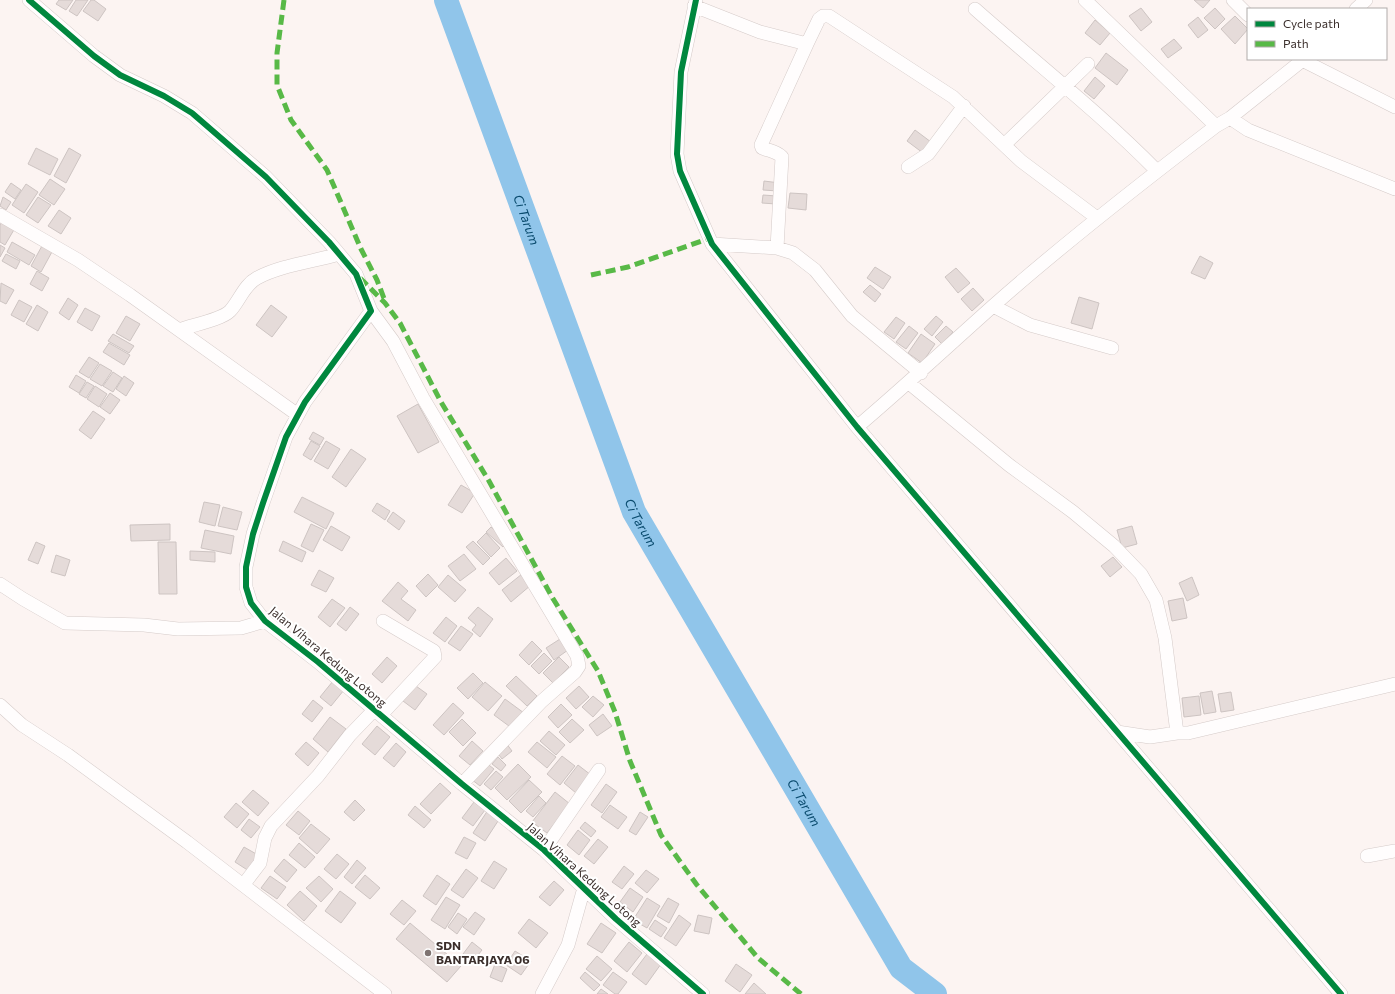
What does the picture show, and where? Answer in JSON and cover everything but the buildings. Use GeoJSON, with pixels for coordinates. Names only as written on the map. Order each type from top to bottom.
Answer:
{"type":"FeatureCollection","features":[{"type":"Feature","properties":{"kind":"street"},"geometry":{"type":"LineString","coordinates":[[29,0],[94,56],[120,75],[164,96],[192,113],[266,177],[356,274],[370,311],[393,341],[423,398],[577,656],[579,666],[575,672],[542,701],[462,784]]}},
{"type":"Feature","properties":{"kind":"street"},"geometry":{"type":"LineString","coordinates":[[1085,0],[1216,126]]}},
{"type":"Feature","properties":{"kind":"street"},"geometry":{"type":"LineString","coordinates":[[1233,0],[1247,14]]}},
{"type":"Feature","properties":{"kind":"street"},"geometry":{"type":"LineString","coordinates":[[1357,8],[1366,0]]}},
{"type":"Feature","properties":{"kind":"street"},"geometry":{"type":"LineString","coordinates":[[807,44],[760,32],[695,3],[681,72],[677,154],[680,171],[685,184],[712,244],[857,427],[1341,994]]}},
{"type":"Feature","properties":{"kind":"street"},"geometry":{"type":"LineString","coordinates":[[975,9],[1066,87],[1132,146],[1157,171]]}},
{"type":"Feature","properties":{"kind":"street"},"geometry":{"type":"LineString","coordinates":[[777,248],[782,158],[777,152],[762,148],[761,145],[819,19],[823,16],[829,16],[953,97],[1021,161],[1097,218]]}},
{"type":"Feature","properties":{"kind":"street"},"geometry":{"type":"LineString","coordinates":[[857,427],[921,373],[993,306],[1097,218],[1216,126],[1230,118],[1302,60],[1395,106]]}},
{"type":"Feature","properties":{"kind":"street"},"geometry":{"type":"LineString","coordinates":[[1004,145],[1066,87],[1088,64]]}},
{"type":"Feature","properties":{"kind":"street"},"geometry":{"type":"LineString","coordinates":[[908,168],[928,154],[964,106]]}},
{"type":"Feature","properties":{"kind":"street"},"geometry":{"type":"LineString","coordinates":[[1230,118],[1248,130],[1395,189]]}},
{"type":"Feature","properties":{"kind":"street"},"geometry":{"type":"LineString","coordinates":[[0,215],[78,260],[298,415]]}},
{"type":"Feature","properties":{"kind":"street"},"geometry":{"type":"LineString","coordinates":[[712,244],[777,248],[793,253],[815,270],[852,316],[921,373]]}},
{"type":"Feature","properties":{"kind":"street"},"geometry":{"type":"LineString","coordinates":[[179,330],[229,312],[246,287],[257,278],[280,269],[339,254]]}},
{"type":"Feature","properties":{"kind":"street"},"geometry":{"type":"LineString","coordinates":[[993,306],[1030,325],[1112,348]]}},
{"type":"Feature","properties":{"kind":"street","name":"Jalan Vihara Kedung Lotong"},"geometry":{"type":"LineString","coordinates":[[370,311],[306,402],[286,437],[273,470],[253,534],[246,567],[246,587],[251,603],[265,621],[378,712],[462,784],[544,850],[616,919],[703,994]]}},
{"type":"Feature","properties":{"kind":"street"},"geometry":{"type":"LineString","coordinates":[[909,383],[1009,465],[1073,512],[1114,546],[1140,574],[1156,600],[1165,638],[1177,733]]}},
{"type":"Feature","properties":{"kind":"street"},"geometry":{"type":"LineString","coordinates":[[0,584],[22,599],[65,623],[144,625],[178,629],[241,628],[265,621]]}},
{"type":"Feature","properties":{"kind":"street"},"geometry":{"type":"LineString","coordinates":[[244,884],[260,863],[265,838],[271,826],[318,776],[350,735],[378,712],[435,657],[434,651],[383,621]]}},
{"type":"Feature","properties":{"kind":"street"},"geometry":{"type":"LineString","coordinates":[[1117,732],[1150,738],[1177,733],[1188,733],[1395,684]]}},
{"type":"Feature","properties":{"kind":"street"},"geometry":{"type":"LineString","coordinates":[[0,705],[22,725],[68,755],[244,884],[384,994]]}},
{"type":"Feature","properties":{"kind":"street"},"geometry":{"type":"LineString","coordinates":[[544,850],[599,770]]}},
{"type":"Feature","properties":{"kind":"street"},"geometry":{"type":"LineString","coordinates":[[1367,856],[1395,851]]}},
{"type":"Feature","properties":{"kind":"street"},"geometry":{"type":"LineString","coordinates":[[542,994],[568,944],[584,888]]}},
{"type":"Feature","properties":{"kind":"waterway","name":"Ci Tarum"},"geometry":{"type":"LineString","coordinates":[[446,0],[634,512],[901,968],[935,994]]}},
{"type":"Feature","properties":{"kind":"marked path"},"geometry":{"type":"LineString","coordinates":[[284,0],[277,53],[277,85],[291,120],[327,170],[385,301]]}},
{"type":"Feature","properties":{"kind":"marked path"},"geometry":{"type":"LineString","coordinates":[[591,275],[628,267],[710,238]]}},
{"type":"Feature","properties":{"kind":"marked path"},"geometry":{"type":"LineString","coordinates":[[360,278],[385,303],[400,323],[441,402],[489,481],[552,597],[598,671],[615,712],[630,761],[661,835],[697,885],[758,958],[801,994]]}},
{"type":"Feature","properties":{"kind":"cycle path"},"geometry":{"type":"LineString","coordinates":[[29,0],[94,56],[120,75],[164,96],[192,113],[266,177],[329,242],[356,274],[371,311],[305,402],[286,437],[253,534],[246,567],[246,587],[251,603],[265,621],[318,662],[462,784],[544,850],[616,919],[703,994]]}},
{"type":"Feature","properties":{"kind":"cycle path"},"geometry":{"type":"LineString","coordinates":[[696,0],[681,72],[677,154],[680,171],[712,244],[857,427],[1341,994]]}},
{"type":"Feature","properties":{"kind":"place","name":"SDN BANTARJAYA 06"},"geometry":{"type":"Point","coordinates":[428,953]}}]}
